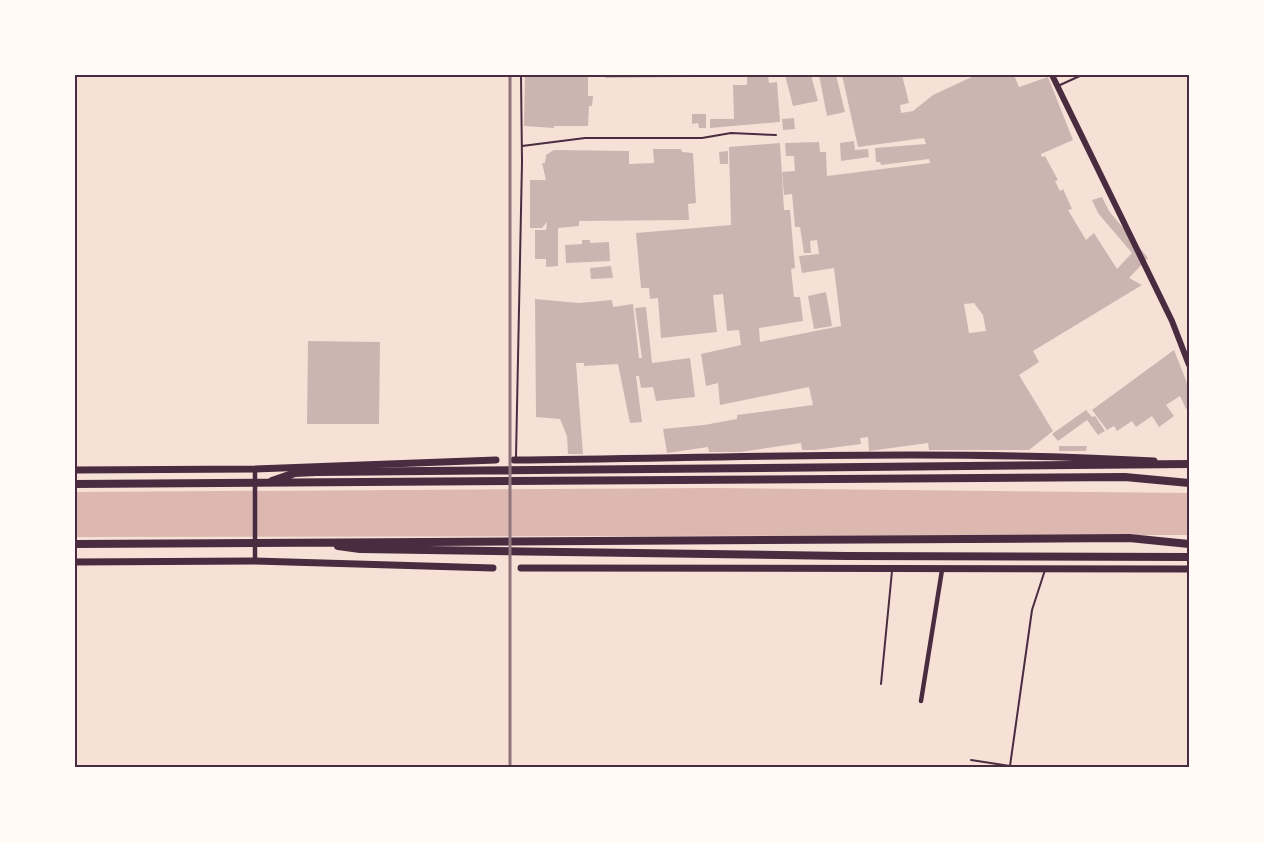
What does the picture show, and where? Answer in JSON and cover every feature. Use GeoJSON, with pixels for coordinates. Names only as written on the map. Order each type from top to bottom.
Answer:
{"type":"FeatureCollection","features":[{"type":"Feature","properties":{"kind":"highway"},"geometry":{"type":"LineString","coordinates":[[265,483],[295,473],[316,472],[1189,463]]}},
{"type":"Feature","properties":{"kind":"highway"},"geometry":{"type":"LineString","coordinates":[[75,484],[1125,477],[1189,483]]}},
{"type":"Feature","properties":{"kind":"highway"},"geometry":{"type":"LineString","coordinates":[[75,544],[1129,538],[1189,544]]}},
{"type":"Feature","properties":{"kind":"highway"},"geometry":{"type":"LineString","coordinates":[[310,542],[360,549],[846,556],[1189,556]]}},
{"type":"Feature","properties":{"kind":"main road"},"geometry":{"type":"LineString","coordinates":[[515,460],[916,453],[1059,456],[1189,463]]}},
{"type":"Feature","properties":{"kind":"main road"},"geometry":{"type":"LineString","coordinates":[[75,470],[255,469],[496,460]]}},
{"type":"Feature","properties":{"kind":"main road"},"geometry":{"type":"LineString","coordinates":[[75,562],[255,561],[493,568]]}},
{"type":"Feature","properties":{"kind":"main road"},"geometry":{"type":"LineString","coordinates":[[521,568],[1189,569]]}},
{"type":"Feature","properties":{"kind":"street"},"geometry":{"type":"LineString","coordinates":[[1053,75],[1173,321],[1189,365]]}},
{"type":"Feature","properties":{"kind":"street"},"geometry":{"type":"LineString","coordinates":[[255,469],[255,561]]}},
{"type":"Feature","properties":{"kind":"street"},"geometry":{"type":"LineString","coordinates":[[921,701],[942,570]]}},
{"type":"Feature","properties":{"kind":"lane"},"geometry":{"type":"LineString","coordinates":[[515,460],[521,75]]}},
{"type":"Feature","properties":{"kind":"lane"},"geometry":{"type":"LineString","coordinates":[[1057,87],[1082,75]]}},
{"type":"Feature","properties":{"kind":"lane"},"geometry":{"type":"LineString","coordinates":[[521,146],[585,138],[702,138],[731,133],[776,135]]}},
{"type":"Feature","properties":{"kind":"lane"},"geometry":{"type":"LineString","coordinates":[[971,760],[1010,766],[1032,610],[1045,568]]}},
{"type":"Feature","properties":{"kind":"lane"},"geometry":{"type":"LineString","coordinates":[[881,684],[892,569]]}},
{"type":"Feature","properties":{"kind":"shaded area"},"geometry":{"type":"Polygon","coordinates":[[[712,488],[1189,493],[1189,535],[75,537],[75,492],[712,488]]]}},
{"type":"Feature","properties":{"kind":"building"},"geometry":{"type":"Polygon","coordinates":[[[525,75],[588,75],[588,96],[593,96],[592,106],[589,106],[588,126],[554,126],[554,128],[524,126],[525,75]]]}},
{"type":"Feature","properties":{"kind":"building"},"geometry":{"type":"Polygon","coordinates":[[[605,75],[693,75],[693,77],[605,78],[605,75]]]}},
{"type":"Feature","properties":{"kind":"building"},"geometry":{"type":"Polygon","coordinates":[[[747,75],[768,75],[769,83],[777,82],[780,122],[710,128],[710,119],[734,119],[733,85],[747,85],[747,75]]]}},
{"type":"Feature","properties":{"kind":"building"},"geometry":{"type":"Polygon","coordinates":[[[785,75],[811,75],[818,101],[793,106],[785,75]]]}},
{"type":"Feature","properties":{"kind":"building"},"geometry":{"type":"Polygon","coordinates":[[[819,75],[836,75],[845,112],[827,116],[819,75]]]}},
{"type":"Feature","properties":{"kind":"building"},"geometry":{"type":"Polygon","coordinates":[[[842,75],[902,75],[909,103],[900,105],[901,113],[913,111],[933,95],[976,75],[1014,75],[1019,87],[1048,77],[1073,140],[1041,154],[1042,157],[1045,156],[1058,180],[1055,181],[1060,191],[1063,189],[1072,209],[1068,210],[1086,240],[1094,233],[1117,269],[1132,253],[1098,213],[1092,200],[1102,197],[1109,211],[1148,258],[1129,278],[1142,285],[1033,351],[1039,362],[1019,375],[1053,431],[1029,450],[929,450],[928,443],[869,451],[868,437],[860,438],[861,444],[815,450],[802,450],[801,443],[741,452],[709,452],[708,447],[667,453],[663,429],[704,425],[737,419],[737,415],[813,405],[809,387],[720,405],[718,383],[706,386],[701,354],[741,345],[739,330],[727,331],[723,294],[713,295],[717,332],[661,338],[658,298],[650,299],[649,288],[641,288],[636,233],[731,225],[729,147],[780,143],[784,210],[790,210],[795,268],[791,269],[794,297],[800,297],[803,321],[759,328],[760,342],[841,326],[834,268],[802,273],[799,256],[819,254],[817,240],[810,241],[811,253],[804,253],[800,227],[795,227],[792,194],[784,195],[782,172],[795,171],[794,156],[786,156],[785,143],[819,142],[820,152],[826,152],[827,176],[930,163],[929,159],[881,165],[880,162],[876,162],[875,148],[926,144],[924,138],[858,147],[842,75]],[[974,303],[964,304],[969,333],[986,331],[983,315],[974,303]]]}},
{"type":"Feature","properties":{"kind":"building"},"geometry":{"type":"Polygon","coordinates":[[[692,114],[706,114],[706,128],[699,128],[698,123],[692,124],[692,114]]]}},
{"type":"Feature","properties":{"kind":"building"},"geometry":{"type":"Polygon","coordinates":[[[794,118],[795,129],[783,130],[782,119],[794,118]]]}},
{"type":"Feature","properties":{"kind":"building"},"geometry":{"type":"Polygon","coordinates":[[[854,141],[855,150],[868,149],[869,157],[841,161],[840,143],[854,141]]]}},
{"type":"Feature","properties":{"kind":"building"},"geometry":{"type":"Polygon","coordinates":[[[653,149],[681,149],[682,152],[693,153],[696,203],[688,204],[689,220],[579,221],[579,226],[558,228],[558,266],[546,267],[546,259],[535,259],[535,230],[546,230],[547,222],[542,228],[530,228],[530,180],[546,180],[542,163],[545,163],[546,155],[554,150],[629,151],[629,164],[654,163],[653,149]]]}},
{"type":"Feature","properties":{"kind":"building"},"geometry":{"type":"Polygon","coordinates":[[[728,151],[728,164],[720,164],[719,152],[728,151]]]}},
{"type":"Feature","properties":{"kind":"building"},"geometry":{"type":"Polygon","coordinates":[[[582,240],[590,240],[590,243],[609,242],[610,261],[566,263],[565,245],[582,244],[582,240]]]}},
{"type":"Feature","properties":{"kind":"building"},"geometry":{"type":"Polygon","coordinates":[[[611,266],[613,278],[591,279],[590,268],[611,266]]]}},
{"type":"Feature","properties":{"kind":"building"},"geometry":{"type":"Polygon","coordinates":[[[826,292],[832,326],[814,329],[808,296],[826,292]]]}},
{"type":"Feature","properties":{"kind":"building"},"geometry":{"type":"Polygon","coordinates":[[[535,299],[579,303],[612,300],[613,307],[633,304],[639,358],[642,358],[635,308],[646,307],[652,363],[690,358],[695,397],[656,401],[653,387],[641,388],[639,376],[636,376],[642,422],[630,423],[618,364],[584,366],[584,363],[576,363],[583,454],[568,454],[567,436],[560,419],[536,417],[535,299]]]}},
{"type":"Feature","properties":{"kind":"building"},"geometry":{"type":"Polygon","coordinates":[[[308,341],[380,342],[379,424],[307,424],[308,341]]]}},
{"type":"Feature","properties":{"kind":"building"},"geometry":{"type":"Polygon","coordinates":[[[1174,350],[1189,388],[1189,408],[1186,409],[1180,396],[1166,405],[1174,416],[1159,427],[1152,416],[1136,427],[1132,421],[1117,431],[1114,426],[1107,430],[1092,410],[1174,350]]]}},
{"type":"Feature","properties":{"kind":"building"},"geometry":{"type":"Polygon","coordinates":[[[1086,410],[1092,417],[1095,416],[1105,431],[1098,435],[1087,420],[1058,441],[1052,434],[1086,410]]]}},
{"type":"Feature","properties":{"kind":"building"},"geometry":{"type":"Polygon","coordinates":[[[1059,446],[1087,446],[1086,451],[1059,451],[1059,446]]]}},
{"type":"Feature","properties":{"kind":"railway"},"geometry":{"type":"LineString","coordinates":[[510,75],[510,768]]}}]}
